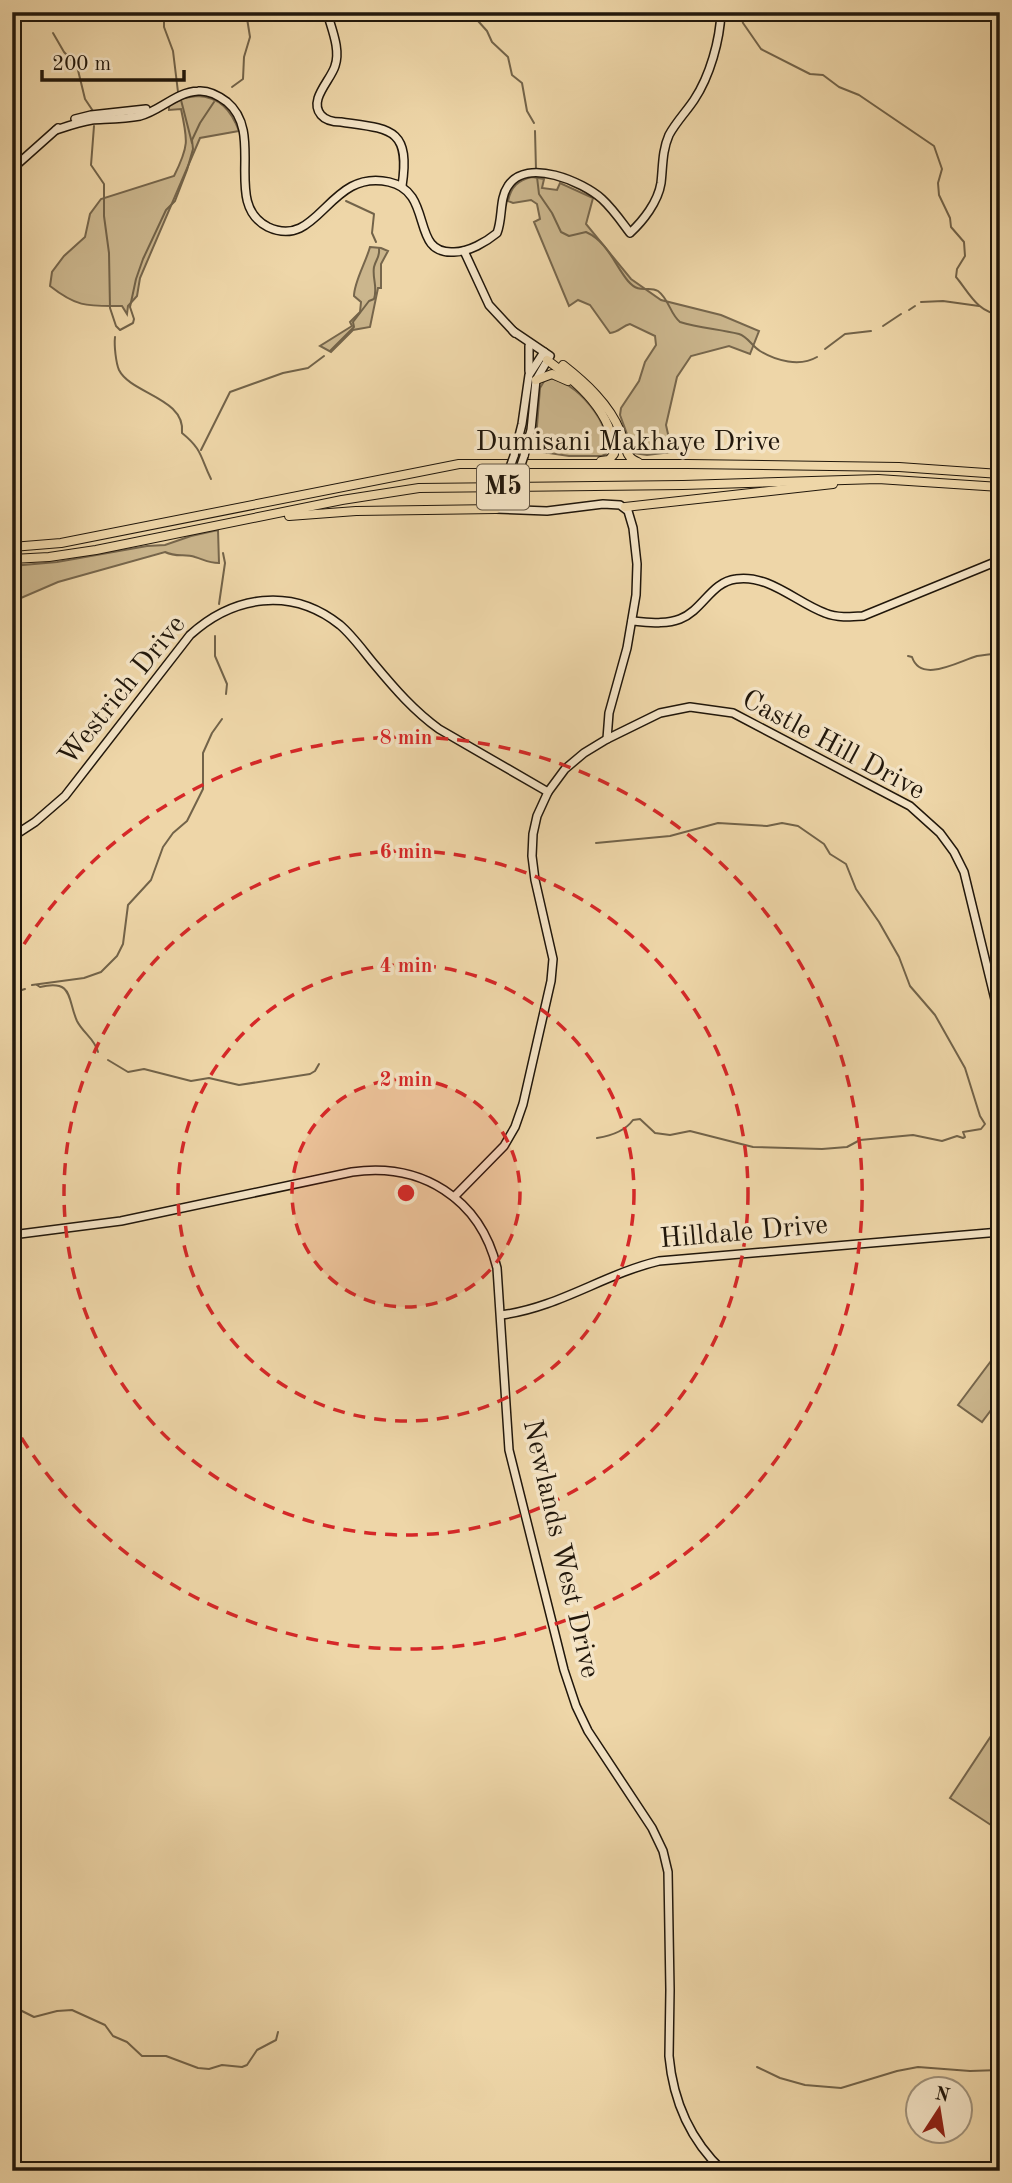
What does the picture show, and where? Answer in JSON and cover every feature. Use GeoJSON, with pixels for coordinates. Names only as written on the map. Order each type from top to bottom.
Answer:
{"type":"FeatureCollection","features":[{"type":"Feature","properties":{"kind":"main road"},"geometry":{"type":"LineString","coordinates":[[535,464],[604,461],[612,457],[614,449],[604,419],[589,396],[546,356]]}},
{"type":"Feature","properties":{"kind":"main road"},"geometry":{"type":"LineString","coordinates":[[546,356],[595,392],[621,432],[631,459],[648,464]]}},
{"type":"Feature","properties":{"kind":"main road"},"geometry":{"type":"LineString","coordinates":[[532,377],[552,374],[580,387]]}},
{"type":"Feature","properties":{"kind":"main road","name":"Dumisani Makhaye Drive"},"geometry":{"type":"LineString","coordinates":[[12,547],[61,543],[443,466],[483,463],[900,467],[1000,474]]}},
{"type":"Feature","properties":{"kind":"main road"},"geometry":{"type":"LineString","coordinates":[[625,507],[878,480]]}},
{"type":"Feature","properties":{"kind":"main road","name":"Dumisani Makhaye Drive"},"geometry":{"type":"LineString","coordinates":[[12,559],[75,554],[419,488],[657,486],[878,480],[1000,487]]}},
{"type":"Feature","properties":{"kind":"main road"},"geometry":{"type":"LineString","coordinates":[[248,519],[356,511],[496,509]]}},
{"type":"Feature","properties":{"kind":"street"},"geometry":{"type":"LineString","coordinates":[[327,12],[337,57],[319,96],[318,110],[322,116],[332,121],[388,130],[402,147],[402,186]]}},
{"type":"Feature","properties":{"kind":"street"},"geometry":{"type":"LineString","coordinates":[[12,169],[56,130],[82,122],[138,116],[180,95],[196,91],[216,95],[231,106],[238,117],[245,139],[246,197],[253,213],[270,228],[292,231],[301,228],[312,222],[343,190],[363,182],[383,181],[402,186],[415,200],[432,246],[443,252],[464,251],[497,233],[507,188],[519,176],[547,173],[593,192],[608,204],[629,233],[646,214],[658,193],[667,142],[701,86],[720,31],[721,12]]}},
{"type":"Feature","properties":{"kind":"street"},"geometry":{"type":"LineString","coordinates":[[464,251],[489,305],[528,346],[546,356]]}},
{"type":"Feature","properties":{"kind":"street"},"geometry":{"type":"LineString","coordinates":[[513,331],[546,356]]}},
{"type":"Feature","properties":{"kind":"street"},"geometry":{"type":"LineString","coordinates":[[507,508],[531,430],[532,377],[528,346]]}},
{"type":"Feature","properties":{"kind":"street"},"geometry":{"type":"LineString","coordinates":[[546,356],[532,377],[514,456],[496,509],[547,511],[603,504],[625,507],[633,528],[637,564],[632,621],[609,713],[607,739]]}},
{"type":"Feature","properties":{"kind":"street"},"geometry":{"type":"LineString","coordinates":[[632,621],[663,622],[681,619],[696,609],[722,583],[748,578],[767,583],[827,614],[847,617],[863,615],[1000,560]]}},
{"type":"Feature","properties":{"kind":"street","name":"Westrich Drive"},"geometry":{"type":"LineString","coordinates":[[12,837],[36,822],[65,796],[190,635],[215,615],[257,600],[292,602],[326,615],[341,626],[393,688],[425,719],[548,792]]}},
{"type":"Feature","properties":{"kind":"street","name":"Castle Hill Drive"},"geometry":{"type":"LineString","coordinates":[[454,1197],[497,1153],[515,1127],[532,1067],[553,959],[532,856],[537,816],[548,792],[573,761],[607,739],[660,713],[690,707],[733,713],[910,807],[940,832],[964,872],[1000,1020]]}},
{"type":"Feature","properties":{"kind":"street","name":"Newlands West Drive"},"geometry":{"type":"LineString","coordinates":[[12,1235],[121,1221],[365,1170],[386,1170],[420,1177],[454,1197],[474,1218],[494,1255],[499,1281],[509,1450],[561,1658],[576,1706],[588,1731],[652,1828],[663,1851],[669,1890],[668,2056],[672,2083],[680,2110],[697,2141],[723,2171]]}},
{"type":"Feature","properties":{"kind":"street","name":"Hilldale Drive"},"geometry":{"type":"LineString","coordinates":[[501,1315],[541,1307],[630,1269],[659,1261],[1000,1232]]}},
{"type":"Feature","properties":{"kind":"shaded area"},"geometry":{"type":"Polygon","coordinates":[[[197,96],[212,99],[224,106],[239,131],[200,138],[140,278],[137,296],[128,306],[127,314],[122,306],[76,302],[50,286],[52,272],[64,256],[85,237],[90,214],[101,199],[174,176],[185,150],[186,136],[181,109],[169,110],[169,106],[184,98],[197,96]]]}},
{"type":"Feature","properties":{"kind":"shaded area"},"geometry":{"type":"Polygon","coordinates":[[[532,177],[544,179],[542,188],[557,190],[560,183],[593,198],[586,224],[631,279],[661,300],[721,315],[759,331],[750,354],[729,346],[691,356],[677,377],[666,425],[672,452],[647,455],[634,453],[620,415],[621,408],[639,381],[645,362],[656,345],[655,336],[630,324],[610,333],[590,305],[578,300],[569,306],[534,222],[540,219],[537,204],[531,200],[513,203],[508,201],[516,185],[532,177]]]}},
{"type":"Feature","properties":{"kind":"shaded area"},"geometry":{"type":"Polygon","coordinates":[[[370,247],[388,251],[381,264],[381,288],[378,288],[370,327],[353,330],[331,352],[320,346],[352,326],[350,322],[360,312],[361,302],[354,296],[370,247]]]}},
{"type":"Feature","properties":{"kind":"shaded area"},"geometry":{"type":"Polygon","coordinates":[[[546,378],[569,386],[590,406],[605,431],[606,454],[569,456],[535,451],[540,388],[546,378]]]}},
{"type":"Feature","properties":{"kind":"shaded area"},"geometry":{"type":"Polygon","coordinates":[[[218,530],[219,563],[165,552],[58,582],[21,598],[12,599],[12,566],[57,562],[165,545],[218,530]]]}},
{"type":"Feature","properties":{"kind":"shaded area"},"geometry":{"type":"Polygon","coordinates":[[[1000,1349],[1000,1398],[982,1422],[958,1405],[1000,1349]]]}},
{"type":"Feature","properties":{"kind":"shaded area"},"geometry":{"type":"Polygon","coordinates":[[[997,1727],[1000,1729],[1000,1831],[950,1798],[997,1727]]]}},
{"type":"Feature","properties":{"kind":"waterway"},"geometry":{"type":"LineString","coordinates":[[164,12],[164,27],[173,51],[178,92]]}},
{"type":"Feature","properties":{"kind":"waterway"},"geometry":{"type":"LineString","coordinates":[[232,87],[243,79],[244,57],[250,37],[246,12]]}},
{"type":"Feature","properties":{"kind":"waterway"},"geometry":{"type":"LineString","coordinates":[[470,12],[487,31],[492,42],[508,57],[512,75],[522,83],[527,111],[534,123]]}},
{"type":"Feature","properties":{"kind":"waterway"},"geometry":{"type":"LineString","coordinates":[[740,12],[743,23],[761,49],[810,74],[823,75],[839,87],[859,95],[934,146],[942,169],[938,183],[939,195],[950,218],[951,227],[964,242],[965,256],[957,269],[956,277],[980,306],[1000,314]]}},
{"type":"Feature","properties":{"kind":"waterway"},"geometry":{"type":"LineString","coordinates":[[53,33],[64,52],[77,66],[85,99],[93,111]]}},
{"type":"Feature","properties":{"kind":"waterway"},"geometry":{"type":"LineString","coordinates":[[181,100],[192,143]]}},
{"type":"Feature","properties":{"kind":"waterway"},"geometry":{"type":"LineString","coordinates":[[94,126],[91,165],[104,184],[110,308],[120,330],[133,323],[130,307],[143,259],[166,210],[175,201],[193,149],[192,140],[214,102]]}},
{"type":"Feature","properties":{"kind":"waterway"},"geometry":{"type":"LineString","coordinates":[[535,131],[536,170]]}},
{"type":"Feature","properties":{"kind":"waterway"},"geometry":{"type":"LineString","coordinates":[[537,177],[539,194],[561,232],[569,236],[586,232],[594,236],[605,247],[628,281],[636,288],[658,291],[680,322],[739,334],[773,358],[803,362],[817,357]]}},
{"type":"Feature","properties":{"kind":"waterway"},"geometry":{"type":"LineString","coordinates":[[346,201],[374,214],[372,233],[376,242]]}},
{"type":"Feature","properties":{"kind":"waterway"},"geometry":{"type":"LineString","coordinates":[[330,351],[354,327],[353,322],[369,301],[374,299],[374,271],[379,249]]}},
{"type":"Feature","properties":{"kind":"waterway"},"geometry":{"type":"LineString","coordinates":[[921,302],[943,301],[979,306]]}},
{"type":"Feature","properties":{"kind":"waterway"},"geometry":{"type":"LineString","coordinates":[[909,310],[915,306]]}},
{"type":"Feature","properties":{"kind":"waterway"},"geometry":{"type":"LineString","coordinates":[[883,326],[901,314]]}},
{"type":"Feature","properties":{"kind":"waterway"},"geometry":{"type":"LineString","coordinates":[[825,349],[845,334],[871,331]]}},
{"type":"Feature","properties":{"kind":"waterway"},"geometry":{"type":"LineString","coordinates":[[115,337],[119,370],[134,385],[176,412],[181,421],[182,433],[198,449],[211,479]]}},
{"type":"Feature","properties":{"kind":"waterway"},"geometry":{"type":"LineString","coordinates":[[201,450],[230,392],[283,373],[308,368],[324,356]]}},
{"type":"Feature","properties":{"kind":"waterway"},"geometry":{"type":"LineString","coordinates":[[219,604],[225,563],[223,553]]}},
{"type":"Feature","properties":{"kind":"waterway"},"geometry":{"type":"LineString","coordinates":[[215,636],[215,656],[227,684],[226,694]]}},
{"type":"Feature","properties":{"kind":"waterway"},"geometry":{"type":"LineString","coordinates":[[908,656],[923,669],[932,670],[977,656],[1000,653]]}},
{"type":"Feature","properties":{"kind":"waterway"},"geometry":{"type":"LineString","coordinates":[[32,985],[84,978],[101,972],[117,956],[123,944],[128,905],[151,880],[163,847],[173,833],[187,821],[203,789],[203,753],[222,719]]}},
{"type":"Feature","properties":{"kind":"waterway"},"geometry":{"type":"LineString","coordinates":[[596,843],[670,836],[718,823],[767,826],[782,823],[798,826],[824,844],[830,854],[846,864],[856,889],[899,957],[910,986],[935,1015],[965,1068],[985,1124],[981,1129],[963,1132],[963,1138],[957,1136],[942,1141],[913,1135],[860,1140],[847,1147],[822,1149],[753,1147],[690,1131],[670,1135],[655,1133],[640,1119],[633,1120],[617,1132],[597,1138]]}},
{"type":"Feature","properties":{"kind":"waterway"},"geometry":{"type":"LineString","coordinates":[[37,985],[64,988],[77,1021],[98,1052]]}},
{"type":"Feature","properties":{"kind":"waterway"},"geometry":{"type":"LineString","coordinates":[[12,993],[25,989]]}},
{"type":"Feature","properties":{"kind":"waterway"},"geometry":{"type":"LineString","coordinates":[[12,996],[18,992]]}},
{"type":"Feature","properties":{"kind":"waterway"},"geometry":{"type":"LineString","coordinates":[[108,1060],[128,1072],[144,1069],[191,1081],[209,1078],[239,1085],[310,1074],[319,1064]]}},
{"type":"Feature","properties":{"kind":"waterway"},"geometry":{"type":"LineString","coordinates":[[12,2006],[34,2017],[72,2010],[105,2025],[113,2036],[127,2042],[142,2056],[166,2056],[198,2068],[247,2065],[257,2050],[276,2040],[278,2032]]}},
{"type":"Feature","properties":{"kind":"waterway"},"geometry":{"type":"LineString","coordinates":[[757,2067],[780,2078],[805,2085],[841,2088],[918,2067],[1000,2070]]}}]}
